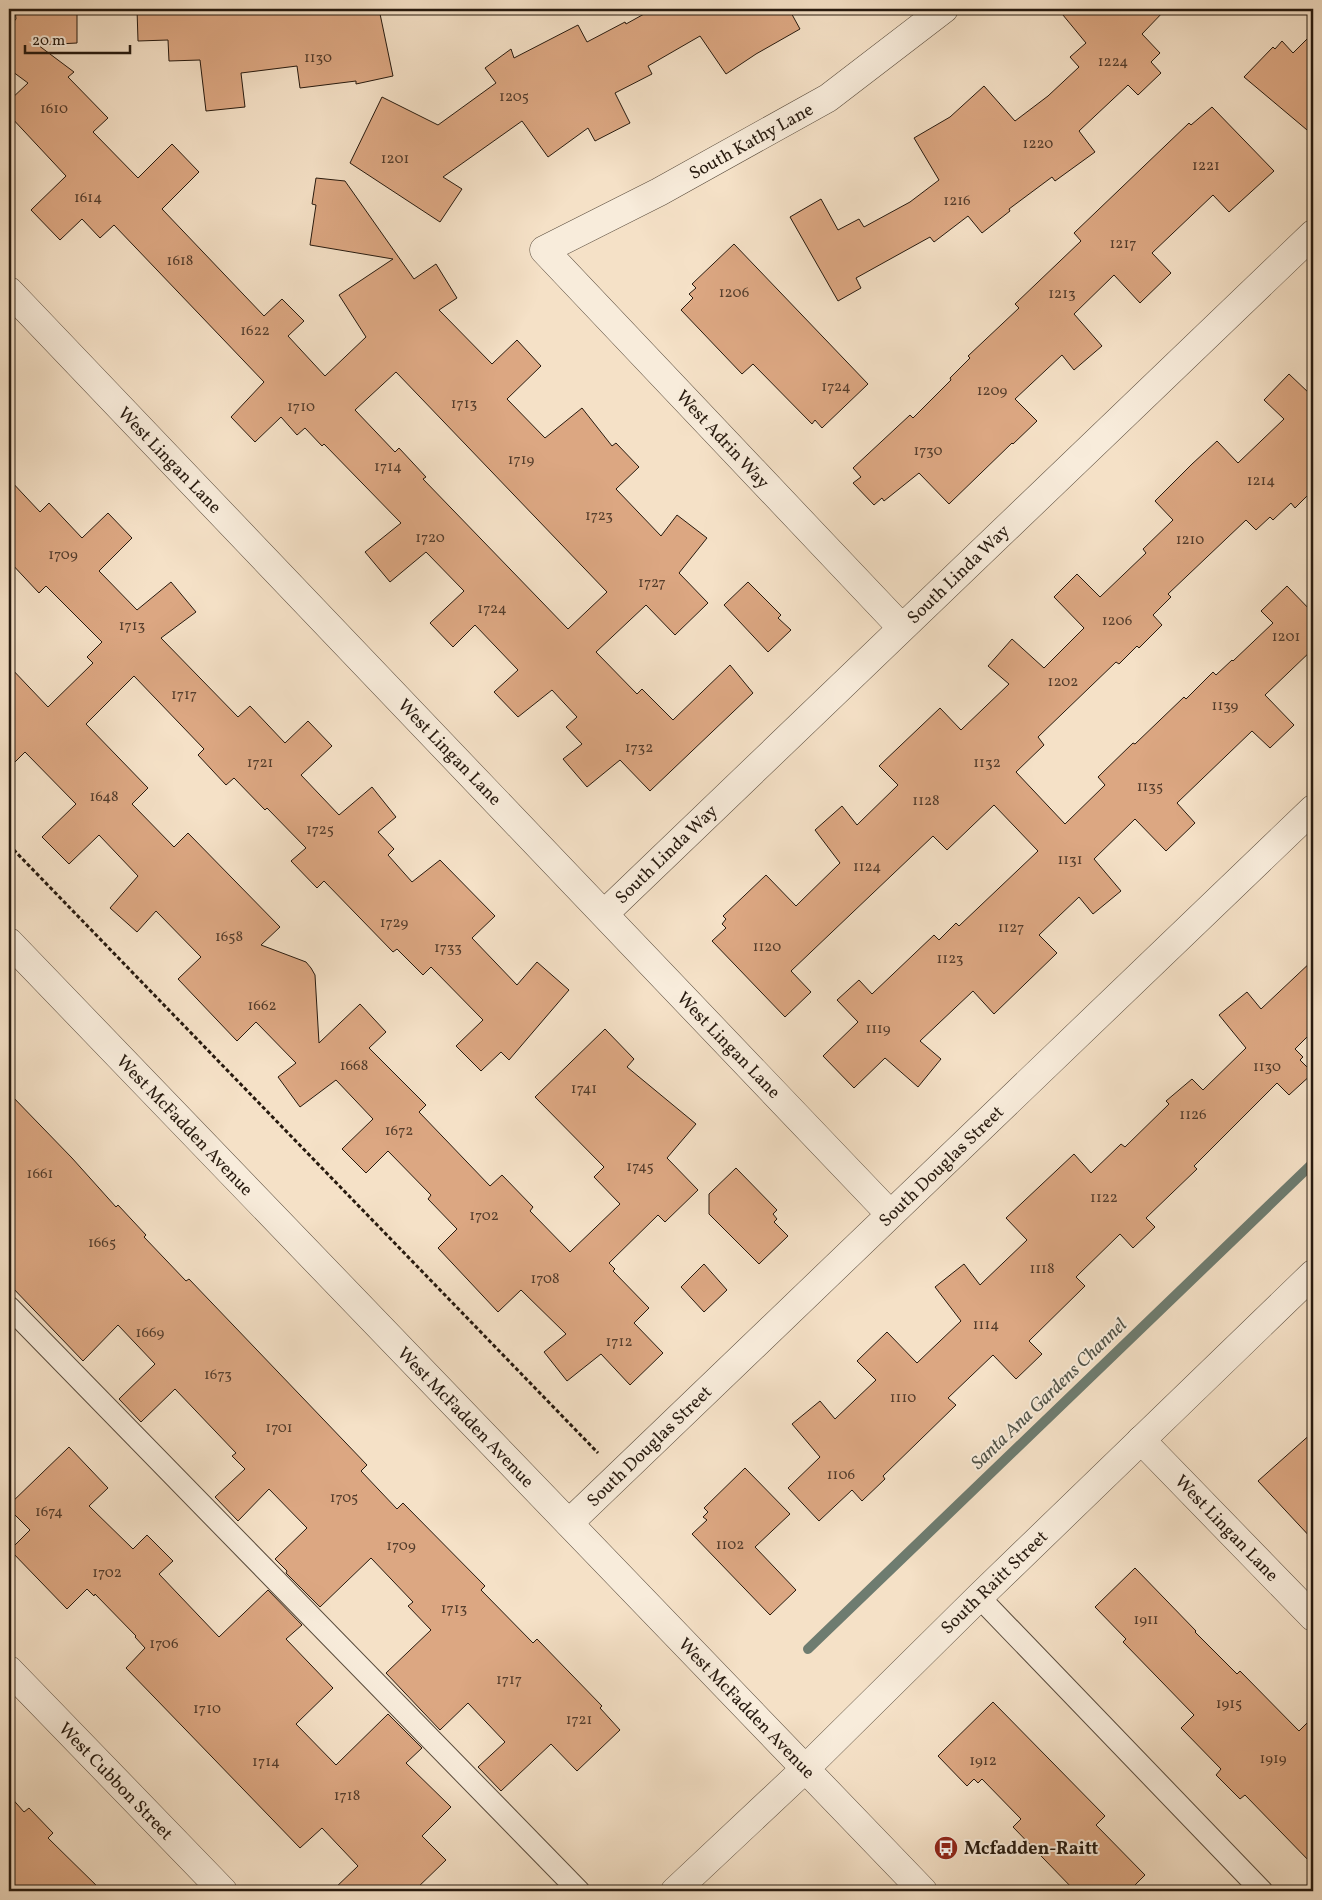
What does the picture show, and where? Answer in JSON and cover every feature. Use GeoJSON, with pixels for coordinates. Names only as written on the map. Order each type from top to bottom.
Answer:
{"type":"FeatureCollection","features":[{"type":"Feature","properties":{"kind":"street","name":"South Kathy Lane"},"geometry":{"type":"LineString","coordinates":[[544,250],[659,192],[828,98],[944,9]]}},
{"type":"Feature","properties":{"kind":"street","name":"South Linda Way"},"geometry":{"type":"LineString","coordinates":[[604,914],[1313,234]]}},
{"type":"Feature","properties":{"kind":"street","name":"West Adrin Way"},"geometry":{"type":"LineString","coordinates":[[544,250],[902,628]]}},
{"type":"Feature","properties":{"kind":"street","name":"West Lingan Lane"},"geometry":{"type":"LineString","coordinates":[[9,291],[890,1214]]}},
{"type":"Feature","properties":{"kind":"street","name":"South Douglas Street"},"geometry":{"type":"LineString","coordinates":[[569,1523],[1313,809]]}},
{"type":"Feature","properties":{"kind":"street","name":"West McFadden Avenue"},"geometry":{"type":"LineString","coordinates":[[9,942],[923,1891]]}},
{"type":"Feature","properties":{"kind":"street","name":"South Raitt Street"},"geometry":{"type":"LineString","coordinates":[[675,1891],[805,1769],[979,1597],[1313,1274]]}},
{"type":"Feature","properties":{"kind":"street","name":"West Lingan Lane"},"geometry":{"type":"LineString","coordinates":[[1141,1440],[1313,1617]]}},
{"type":"Feature","properties":{"kind":"street","name":"West Cubbon Street"},"geometry":{"type":"LineString","coordinates":[[9,1670],[223,1891]]}},
{"type":"Feature","properties":{"kind":"lane"},"geometry":{"type":"LineString","coordinates":[[9,1307],[579,1891]]}},
{"type":"Feature","properties":{"kind":"lane"},"geometry":{"type":"LineString","coordinates":[[979,1597],[1262,1891]]}},
{"type":"Feature","properties":{"kind":"path"},"geometry":{"type":"LineString","coordinates":[[9,845],[619,1475]]}},
{"type":"Feature","properties":{"kind":"building"},"geometry":{"type":"Polygon","coordinates":[[[15,9],[77,9],[77,43],[38,45],[74,72],[68,77],[108,118],[93,132],[138,178],[172,144],[199,172],[162,209],[264,316],[282,299],[304,321],[288,336],[325,376],[366,337],[339,295],[393,259],[310,245],[316,205],[312,204],[316,178],[345,181],[414,279],[436,264],[457,298],[439,310],[492,364],[517,340],[541,366],[507,399],[545,438],[582,408],[612,446],[616,443],[639,467],[616,489],[661,536],[677,515],[707,538],[679,573],[708,603],[675,635],[646,605],[596,652],[637,694],[642,689],[673,720],[730,665],[753,693],[650,791],[620,760],[587,787],[563,759],[582,744],[566,727],[577,717],[552,690],[518,717],[494,692],[518,670],[475,625],[453,647],[430,623],[464,591],[426,552],[390,582],[365,552],[401,523],[324,444],[322,446],[305,428],[297,435],[281,417],[255,442],[231,417],[264,382],[114,225],[100,238],[82,219],[60,240],[31,210],[66,176],[9,115],[9,101],[28,83],[9,69],[9,23],[11,25],[16,19],[15,9]],[[396,372],[355,410],[395,452],[399,448],[426,477],[423,479],[568,629],[607,592],[396,372]]]}},
{"type":"Feature","properties":{"kind":"building"},"geometry":{"type":"Polygon","coordinates":[[[137,9],[379,9],[393,76],[356,84],[356,81],[300,88],[297,66],[241,73],[245,107],[206,111],[200,60],[169,61],[168,40],[138,41],[137,9]]]}},
{"type":"Feature","properties":{"kind":"building"},"geometry":{"type":"Polygon","coordinates":[[[653,9],[789,9],[800,29],[756,54],[726,74],[700,36],[648,66],[652,74],[615,93],[630,123],[595,141],[588,128],[548,157],[522,121],[443,177],[462,189],[440,222],[350,163],[382,97],[438,125],[496,83],[485,68],[511,49],[514,58],[578,25],[587,42],[653,9]]]}},
{"type":"Feature","properties":{"kind":"building"},"geometry":{"type":"Polygon","coordinates":[[[1058,9],[1166,9],[1142,34],[1160,53],[1151,62],[1161,73],[1138,95],[1128,85],[1079,131],[1095,152],[1055,181],[1052,177],[1009,209],[1010,211],[982,233],[968,216],[934,242],[930,237],[856,278],[861,288],[838,301],[790,217],[821,199],[838,230],[859,219],[864,227],[910,202],[939,180],[914,138],[950,117],[984,86],[1015,121],[1048,96],[1079,67],[1070,57],[1086,43],[1058,9]]]}},
{"type":"Feature","properties":{"kind":"building"},"geometry":{"type":"Polygon","coordinates":[[[1313,33],[1313,135],[1244,77],[1273,47],[1275,49],[1282,41],[1293,53],[1313,33]]]}},
{"type":"Feature","properties":{"kind":"building"},"geometry":{"type":"Polygon","coordinates":[[[1212,107],[1274,171],[1229,212],[1213,195],[1152,253],[1171,273],[1140,303],[1114,275],[1074,314],[1102,346],[1074,370],[1062,355],[1015,399],[1037,421],[949,504],[919,473],[884,501],[882,498],[874,505],[853,483],[861,477],[853,468],[910,415],[913,418],[951,380],[950,378],[970,358],[968,356],[1019,308],[1015,304],[1081,241],[1074,233],[1189,123],[1191,125],[1212,107]]]}},
{"type":"Feature","properties":{"kind":"building"},"geometry":{"type":"Polygon","coordinates":[[[734,244],[868,384],[822,428],[815,420],[812,424],[753,364],[742,374],[681,310],[693,298],[689,294],[696,288],[692,284],[734,244]]]}},
{"type":"Feature","properties":{"kind":"building"},"geometry":{"type":"Polygon","coordinates":[[[1289,374],[1310,394],[1313,391],[1313,490],[1295,508],[1291,503],[1273,520],[1270,517],[1256,530],[1246,520],[1168,594],[1171,597],[1153,615],[1162,625],[1139,648],[1137,646],[1119,664],[1116,662],[1038,737],[1044,745],[1016,772],[1065,824],[1105,785],[1098,777],[1133,743],[1135,744],[1184,697],[1186,699],[1213,672],[1216,675],[1233,661],[1273,623],[1261,611],[1287,586],[1313,613],[1313,649],[1265,695],[1294,725],[1270,748],[1252,731],[1177,803],[1195,823],[1166,851],[1135,819],[1094,859],[1121,891],[1093,914],[1079,897],[1039,935],[1057,953],[994,1014],[973,991],[920,1041],[941,1059],[918,1087],[885,1058],[854,1088],[823,1056],[858,1022],[837,1000],[859,980],[872,994],[934,935],[939,940],[956,923],[959,926],[1038,851],[994,805],[947,850],[933,836],[791,971],[811,992],[785,1017],[712,941],[726,928],[722,924],[726,919],[723,916],[766,875],[796,906],[840,863],[815,830],[842,806],[857,825],[898,785],[879,766],[940,708],[961,730],[1009,684],[988,666],[1012,639],[1044,668],[1084,628],[1054,597],[1077,574],[1100,597],[1146,553],[1143,549],[1173,520],[1155,501],[1192,464],[1217,441],[1238,463],[1284,419],[1264,400],[1289,374]]]}},
{"type":"Feature","properties":{"kind":"building"},"geometry":{"type":"Polygon","coordinates":[[[9,479],[40,512],[49,503],[82,538],[108,513],[132,538],[99,571],[137,610],[171,582],[196,612],[161,638],[238,717],[250,706],[285,743],[308,721],[332,746],[301,775],[339,815],[372,787],[396,817],[378,832],[394,849],[388,855],[412,882],[440,860],[495,916],[472,938],[517,985],[537,962],[569,990],[509,1060],[501,1052],[481,1071],[456,1046],[483,1020],[431,967],[423,975],[397,949],[393,952],[324,881],[317,888],[291,861],[306,848],[234,778],[226,785],[198,755],[204,749],[134,676],[86,724],[148,788],[132,804],[174,847],[188,833],[280,927],[261,945],[306,962],[311,968],[315,975],[319,1043],[360,1004],[386,1032],[369,1048],[426,1105],[419,1112],[490,1186],[502,1175],[533,1207],[530,1211],[570,1252],[620,1204],[594,1177],[604,1167],[535,1097],[605,1029],[634,1059],[627,1067],[696,1124],[667,1158],[698,1190],[665,1222],[658,1215],[609,1263],[615,1269],[613,1271],[649,1308],[634,1323],[663,1353],[630,1385],[601,1354],[567,1381],[544,1352],[566,1334],[521,1290],[498,1312],[438,1248],[457,1229],[428,1199],[431,1195],[388,1151],[366,1173],[342,1149],[373,1119],[336,1080],[300,1107],[278,1077],[296,1063],[256,1022],[237,1041],[178,979],[201,957],[156,911],[137,932],[110,908],[138,876],[99,835],[69,864],[42,837],[76,804],[25,752],[9,768],[9,666],[48,707],[93,663],[87,657],[102,642],[46,586],[39,593],[9,561],[9,479]]]}},
{"type":"Feature","properties":{"kind":"building"},"geometry":{"type":"Polygon","coordinates":[[[748,582],[781,615],[778,618],[791,630],[768,652],[724,605],[748,582]]]}},
{"type":"Feature","properties":{"kind":"building"},"geometry":{"type":"Polygon","coordinates":[[[1313,960],[1313,1031],[1295,1049],[1303,1057],[1300,1060],[1313,1073],[1289,1095],[1277,1083],[1194,1166],[1197,1169],[1146,1218],[1155,1227],[1133,1248],[1120,1234],[1076,1277],[1085,1286],[1029,1341],[1042,1354],[1016,1379],[993,1355],[948,1398],[956,1405],[883,1476],[885,1479],[862,1501],[852,1490],[819,1521],[788,1488],[820,1457],[792,1424],[820,1401],[835,1419],[876,1380],[857,1361],[887,1332],[917,1363],[961,1321],[935,1287],[964,1264],[980,1285],[1027,1240],[1006,1218],[1074,1154],[1091,1173],[1121,1144],[1125,1147],[1169,1104],[1166,1101],[1192,1079],[1203,1090],[1246,1048],[1219,1015],[1247,992],[1261,1009],[1313,960]]]}},
{"type":"Feature","properties":{"kind":"building"},"geometry":{"type":"Polygon","coordinates":[[[9,1093],[116,1207],[118,1205],[146,1235],[144,1237],[186,1281],[189,1279],[367,1465],[361,1471],[397,1509],[403,1503],[485,1586],[481,1590],[533,1643],[537,1639],[602,1706],[600,1708],[620,1730],[577,1771],[551,1744],[501,1791],[478,1767],[505,1742],[468,1703],[440,1730],[386,1673],[431,1630],[408,1606],[413,1602],[371,1558],[320,1607],[286,1573],[287,1571],[275,1559],[307,1528],[269,1489],[238,1521],[215,1497],[245,1469],[232,1456],[236,1453],[175,1389],[141,1422],[119,1399],[155,1364],[118,1325],[83,1361],[9,1284],[9,1093]]]}},
{"type":"Feature","properties":{"kind":"building"},"geometry":{"type":"Polygon","coordinates":[[[736,1168],[777,1210],[773,1214],[777,1219],[774,1222],[788,1236],[759,1264],[709,1214],[709,1194],[736,1168]]]}},
{"type":"Feature","properties":{"kind":"building"},"geometry":{"type":"Polygon","coordinates":[[[704,1264],[727,1290],[704,1312],[681,1287],[704,1264]]]}},
{"type":"Feature","properties":{"kind":"building"},"geometry":{"type":"Polygon","coordinates":[[[1313,1432],[1313,1540],[1258,1481],[1313,1432]]]}},
{"type":"Feature","properties":{"kind":"building"},"geometry":{"type":"Polygon","coordinates":[[[69,1447],[108,1488],[89,1506],[133,1549],[147,1535],[173,1561],[159,1574],[219,1637],[268,1590],[302,1625],[286,1639],[333,1688],[296,1724],[336,1765],[388,1714],[422,1748],[406,1763],[451,1807],[422,1836],[446,1860],[414,1891],[332,1891],[358,1866],[322,1828],[300,1848],[126,1668],[145,1648],[136,1636],[95,1594],[94,1596],[87,1589],[67,1609],[10,1550],[30,1530],[9,1509],[9,1505],[69,1447]]]}},
{"type":"Feature","properties":{"kind":"building"},"geometry":{"type":"Polygon","coordinates":[[[745,1468],[790,1514],[755,1547],[796,1590],[770,1615],[692,1534],[707,1520],[703,1517],[708,1512],[704,1508],[745,1468]]]}},
{"type":"Feature","properties":{"kind":"building"},"geometry":{"type":"Polygon","coordinates":[[[1135,1568],[1237,1674],[1240,1671],[1299,1731],[1313,1717],[1313,1865],[1245,1795],[1240,1799],[1216,1775],[1221,1769],[1181,1728],[1194,1715],[1123,1642],[1126,1639],[1095,1607],[1135,1568]]]}},
{"type":"Feature","properties":{"kind":"building"},"geometry":{"type":"Polygon","coordinates":[[[993,1702],[1105,1816],[1096,1825],[1145,1875],[1129,1891],[1075,1891],[1013,1827],[1021,1819],[982,1779],[978,1783],[974,1779],[967,1786],[938,1756],[993,1702]]]}},
{"type":"Feature","properties":{"kind":"building"},"geometry":{"type":"Polygon","coordinates":[[[9,1795],[24,1812],[29,1808],[53,1833],[48,1838],[102,1891],[9,1891],[9,1795]]]}},
{"type":"Feature","properties":{"kind":"waterway","name":"Santa Ana Gardens Channel"},"geometry":{"type":"LineString","coordinates":[[808,1649],[1313,1163]]}},
{"type":"Feature","properties":{"kind":"place","name":"Mcfadden-Raitt"},"geometry":{"type":"Point","coordinates":[946,1848]}}]}
